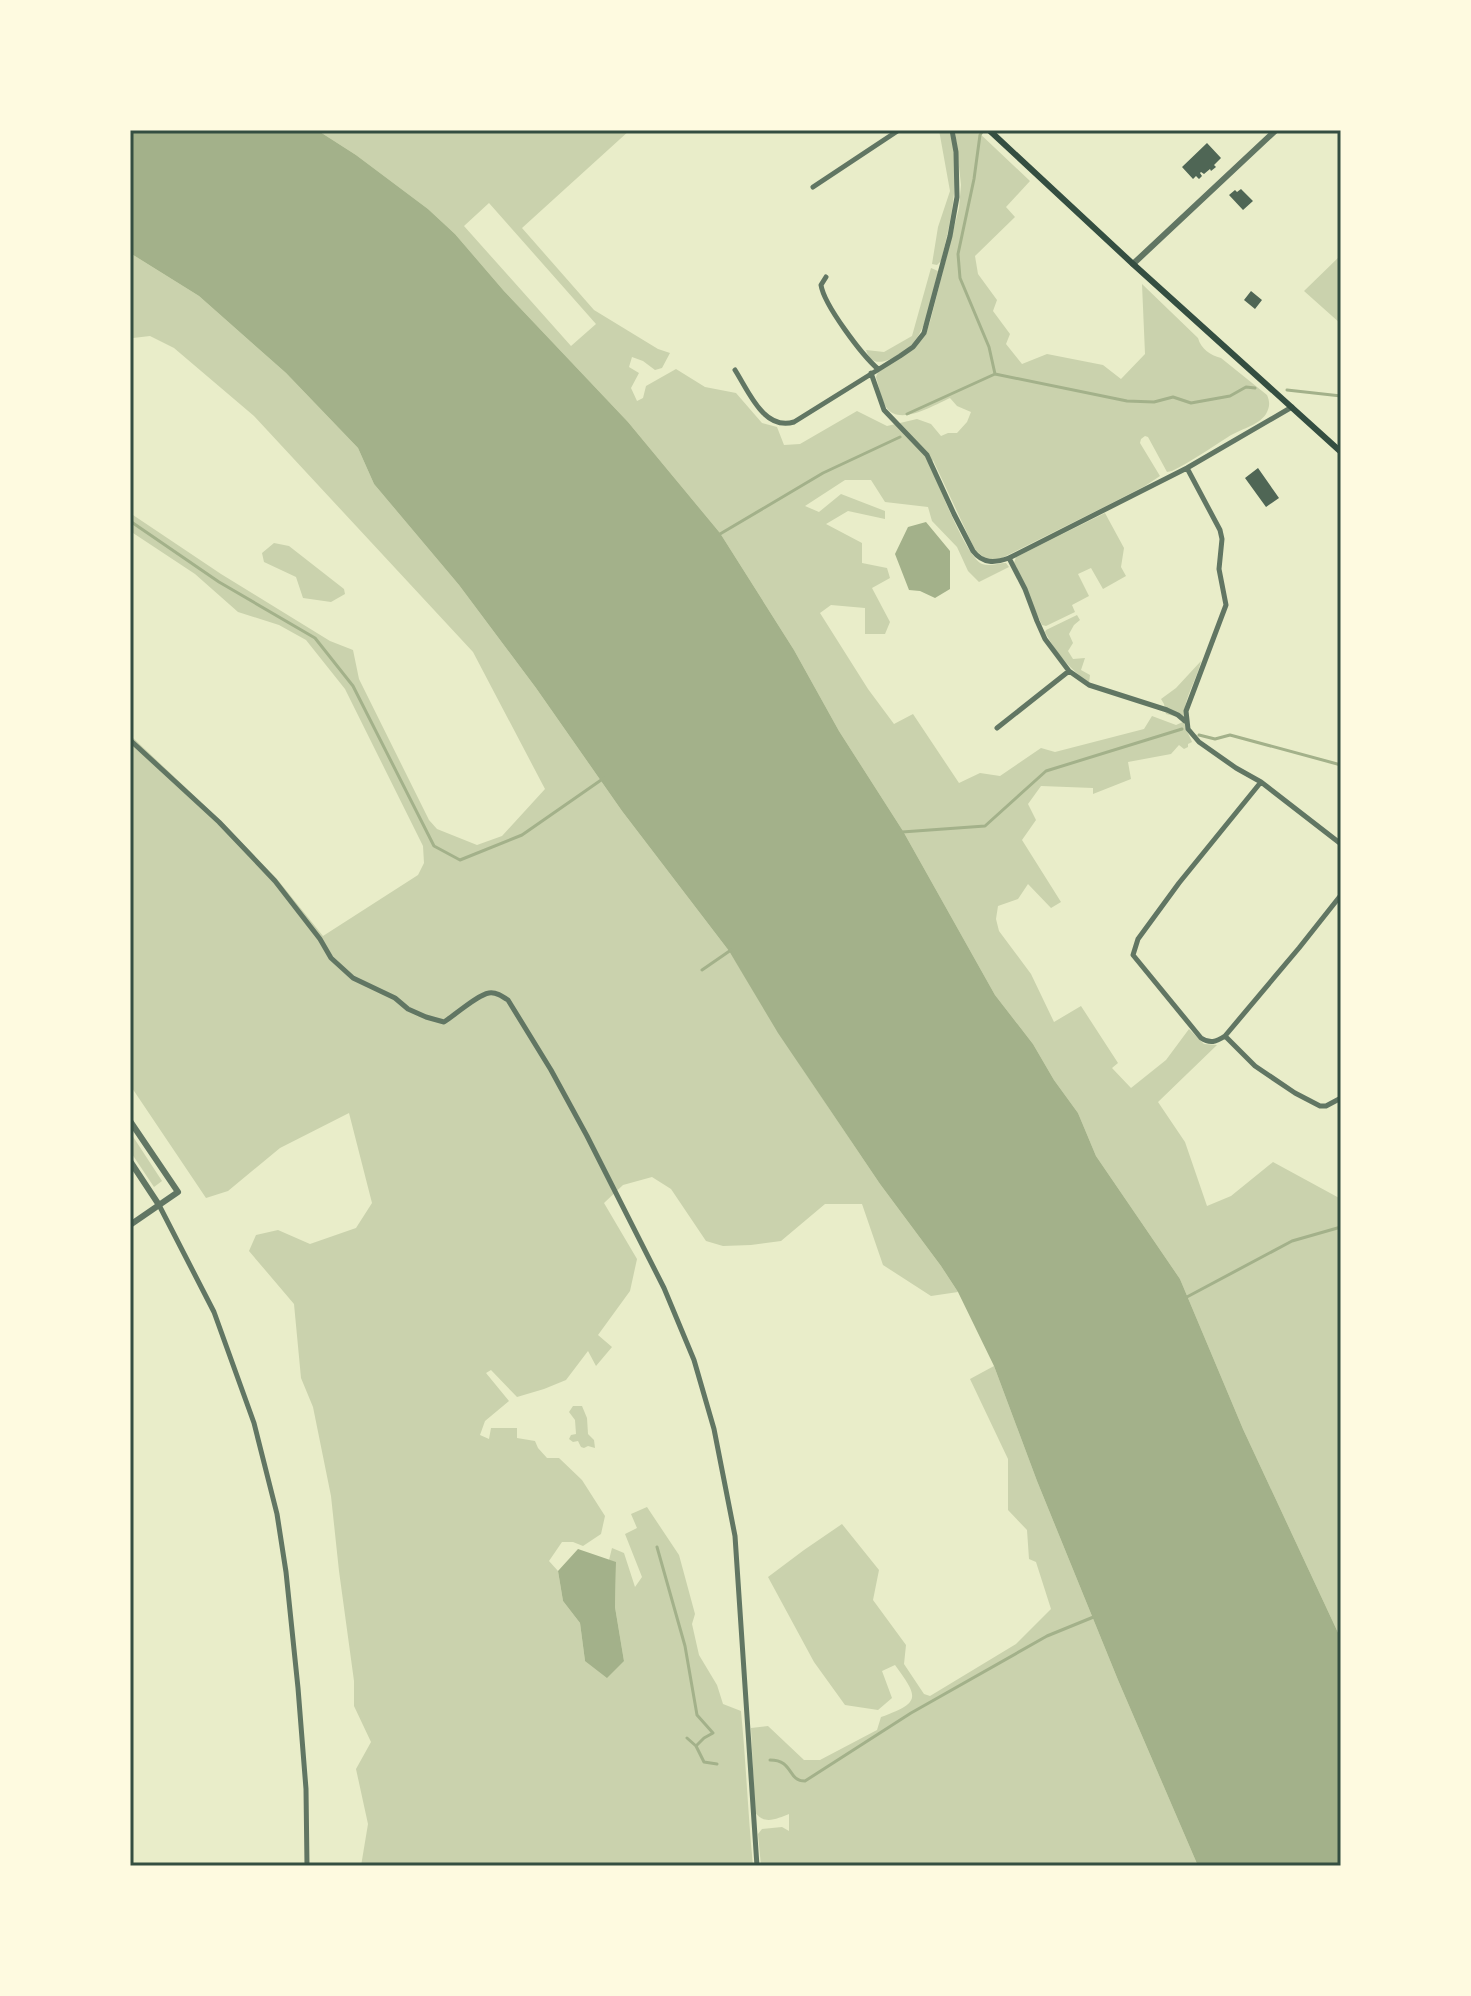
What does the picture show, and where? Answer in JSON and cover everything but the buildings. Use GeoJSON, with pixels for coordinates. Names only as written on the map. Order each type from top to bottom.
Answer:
{"type":"FeatureCollection","features":[{"type":"Feature","properties":{"kind":"main road"},"geometry":{"type":"LineString","coordinates":[[989,130],[1341,452]]}},
{"type":"Feature","properties":{"kind":"street"},"geometry":{"type":"LineString","coordinates":[[813,187],[899,130]]}},
{"type":"Feature","properties":{"kind":"street"},"geometry":{"type":"LineString","coordinates":[[735,370],[766,417],[788,424],[913,347],[924,333],[928,321],[950,236],[958,185],[952,130]]}},
{"type":"Feature","properties":{"kind":"street"},"geometry":{"type":"LineString","coordinates":[[1133,264],[1276,130]]}},
{"type":"Feature","properties":{"kind":"street"},"geometry":{"type":"LineString","coordinates":[[826,277],[821,285],[826,300],[859,348],[878,369]]}},
{"type":"Feature","properties":{"kind":"street"},"geometry":{"type":"LineString","coordinates":[[871,373],[884,410],[927,455],[973,551],[990,562],[1009,558],[1187,468],[1292,407]]}},
{"type":"Feature","properties":{"kind":"street"},"geometry":{"type":"LineString","coordinates":[[1187,468],[1220,530],[1219,569],[1226,605],[1186,711],[1188,729],[1199,742],[1261,782],[1341,844]]}},
{"type":"Feature","properties":{"kind":"street"},"geometry":{"type":"LineString","coordinates":[[1009,558],[1041,630],[1069,671],[1089,685],[1167,710],[1186,722]]}},
{"type":"Feature","properties":{"kind":"street"},"geometry":{"type":"LineString","coordinates":[[997,728],[1069,671]]}},
{"type":"Feature","properties":{"kind":"street"},"geometry":{"type":"LineString","coordinates":[[130,740],[219,822],[275,881],[331,958],[353,978],[395,998],[408,1009],[444,1022],[481,996],[499,994],[508,1000],[551,1070],[664,1288],[694,1360],[714,1429],[735,1536],[757,1866]]}},
{"type":"Feature","properties":{"kind":"street"},"geometry":{"type":"LineString","coordinates":[[1261,782],[1138,939],[1133,951],[1134,958],[1201,1038],[1218,1041],[1341,895]]}},
{"type":"Feature","properties":{"kind":"street"},"geometry":{"type":"LineString","coordinates":[[1225,1036],[1255,1066],[1295,1093],[1320,1106],[1341,1098]]}},
{"type":"Feature","properties":{"kind":"street"},"geometry":{"type":"LineString","coordinates":[[130,1121],[178,1192],[130,1225]]}},
{"type":"Feature","properties":{"kind":"street"},"geometry":{"type":"LineString","coordinates":[[130,1161],[159,1205],[214,1312],[254,1423],[277,1514],[288,1583],[306,1789],[307,1866]]}},
{"type":"Feature","properties":{"kind":"shaded area"},"geometry":{"type":"Polygon","coordinates":[[[130,130],[317,130],[356,155],[428,209],[455,234],[504,291],[628,422],[720,533],[903,831],[995,995],[1033,1044],[1078,1113],[1096,1156],[1180,1279],[1243,1429],[1341,1639],[1341,1866],[1198,1866],[1118,1680],[994,1366],[958,1292],[880,1184],[778,1033],[729,951],[622,811],[459,585],[374,484],[358,448],[286,373],[199,296],[130,253],[130,130]]]}},
{"type":"Feature","properties":{"kind":"shaded area"},"geometry":{"type":"Polygon","coordinates":[[[317,130],[630,130],[522,228],[594,310],[658,349],[670,353],[662,368],[655,370],[632,357],[629,367],[639,373],[631,388],[637,401],[643,398],[646,386],[676,369],[705,387],[736,393],[762,423],[777,427],[784,445],[800,444],[857,411],[887,426],[917,419],[931,424],[941,436],[957,433],[967,422],[971,412],[957,406],[950,398],[917,413],[892,413],[884,404],[876,377],[878,372],[913,349],[926,333],[959,208],[961,185],[955,130],[976,130],[1030,181],[1006,207],[1015,217],[975,256],[978,274],[997,300],[993,311],[1010,334],[1006,344],[1022,364],[1047,354],[1103,365],[1121,379],[1145,354],[1142,284],[1198,338],[1206,351],[1221,358],[1267,395],[1268,409],[1258,422],[1172,471],[1167,472],[1145,436],[1140,443],[1160,476],[998,560],[985,558],[975,550],[933,460],[930,465],[968,548],[982,564],[1006,563],[1009,567],[979,582],[968,571],[957,547],[932,521],[928,507],[885,502],[871,480],[845,480],[805,506],[819,512],[841,494],[885,511],[885,519],[848,511],[826,524],[862,543],[862,563],[887,568],[890,578],[872,588],[890,622],[885,634],[865,634],[865,608],[831,605],[820,613],[894,724],[913,714],[959,783],[980,773],[1000,776],[1041,748],[1055,752],[1144,729],[1152,716],[1176,725],[1183,722],[1166,714],[1161,699],[1201,661],[1185,708],[1186,727],[1192,742],[1188,747],[1184,749],[1179,745],[1171,754],[1128,762],[1131,779],[1093,794],[1093,788],[1041,786],[1028,804],[1036,820],[1022,840],[1061,902],[1051,908],[1028,884],[1018,899],[998,906],[996,919],[999,931],[1031,974],[1054,1022],[1081,1006],[1118,1063],[1112,1068],[1131,1088],[1166,1060],[1189,1029],[1204,1044],[1217,1045],[1158,1102],[1185,1142],[1207,1206],[1231,1196],[1273,1162],[1341,1199],[1341,1639],[1243,1429],[1180,1279],[1096,1156],[1078,1113],[1033,1044],[995,995],[903,831],[720,533],[628,422],[504,291],[455,234],[428,209],[317,130]],[[489,203],[464,226],[571,346],[596,324],[489,203]]]}},
{"type":"Feature","properties":{"kind":"shaded area"},"geometry":{"type":"Polygon","coordinates":[[[939,130],[950,130],[955,180],[949,228],[941,261],[937,265],[932,264],[938,227],[950,191],[939,130]]]}},
{"type":"Feature","properties":{"kind":"shaded area"},"geometry":{"type":"Polygon","coordinates":[[[130,253],[199,296],[286,373],[358,448],[374,484],[459,585],[622,811],[729,951],[802,1068],[958,1292],[931,1296],[883,1265],[862,1204],[825,1204],[781,1241],[723,1246],[706,1241],[671,1189],[652,1177],[623,1185],[604,1203],[637,1259],[630,1291],[598,1335],[612,1347],[596,1366],[588,1351],[566,1380],[517,1397],[491,1370],[486,1373],[509,1401],[485,1421],[480,1435],[489,1439],[491,1428],[517,1428],[517,1438],[535,1441],[547,1458],[559,1458],[582,1480],[605,1516],[601,1534],[583,1546],[562,1542],[549,1561],[558,1571],[563,1601],[580,1623],[585,1661],[624,1661],[615,1607],[616,1563],[609,1560],[612,1548],[624,1553],[635,1587],[642,1577],[625,1534],[637,1528],[631,1514],[647,1507],[679,1555],[695,1614],[692,1624],[699,1655],[717,1685],[723,1704],[741,1711],[753,1866],[361,1866],[368,1824],[356,1769],[371,1742],[354,1706],[354,1681],[331,1496],[313,1407],[301,1378],[294,1304],[249,1251],[256,1235],[278,1230],[310,1244],[356,1228],[372,1203],[349,1113],[280,1148],[228,1191],[206,1198],[130,1085],[130,735],[277,879],[323,936],[418,875],[424,863],[423,846],[345,689],[306,640],[279,625],[238,612],[195,574],[130,531],[130,513],[330,641],[353,650],[359,679],[429,820],[437,829],[477,845],[502,836],[545,789],[473,652],[254,416],[174,348],[150,336],[130,340],[130,253]]]}},
{"type":"Feature","properties":{"kind":"shaded area"},"geometry":{"type":"Polygon","coordinates":[[[1341,255],[1341,324],[1304,291],[1341,255]]]}},
{"type":"Feature","properties":{"kind":"shaded area"},"geometry":{"type":"Polygon","coordinates":[[[931,268],[938,271],[924,325],[918,336],[899,355],[881,362],[872,360],[866,350],[884,352],[912,336],[931,268]]]}},
{"type":"Feature","properties":{"kind":"shaded area"},"geometry":{"type":"Polygon","coordinates":[[[1105,513],[1124,548],[1121,567],[1126,576],[1103,589],[1091,568],[1078,574],[1089,596],[1072,605],[1075,612],[1042,625],[1014,563],[1016,557],[1105,513]]]}},
{"type":"Feature","properties":{"kind":"shaded area"},"geometry":{"type":"Polygon","coordinates":[[[926,522],[950,551],[950,589],[935,598],[909,590],[895,554],[908,527],[926,522]]]}},
{"type":"Feature","properties":{"kind":"shaded area"},"geometry":{"type":"Polygon","coordinates":[[[274,543],[289,546],[344,589],[345,594],[331,602],[303,598],[296,577],[264,562],[262,553],[274,543]]]}},
{"type":"Feature","properties":{"kind":"shaded area"},"geometry":{"type":"Polygon","coordinates":[[[1077,615],[1080,620],[1069,634],[1073,643],[1068,651],[1073,659],[1085,658],[1081,670],[1090,675],[1089,683],[1064,660],[1045,632],[1077,615]]]}},
{"type":"Feature","properties":{"kind":"shaded area"},"geometry":{"type":"Polygon","coordinates":[[[130,1132],[162,1181],[154,1187],[130,1151],[130,1132]]]}},
{"type":"Feature","properties":{"kind":"shaded area"},"geometry":{"type":"Polygon","coordinates":[[[994,1366],[1118,1680],[1198,1866],[761,1866],[758,1834],[762,1829],[782,1827],[789,1831],[789,1814],[767,1820],[755,1812],[751,1728],[768,1726],[804,1760],[820,1760],[877,1730],[881,1717],[904,1707],[912,1697],[895,1665],[882,1671],[892,1698],[878,1710],[845,1705],[814,1662],[768,1577],[842,1524],[879,1570],[873,1600],[906,1645],[904,1664],[924,1694],[930,1696],[1016,1644],[1051,1609],[1036,1562],[1029,1559],[1027,1530],[1008,1510],[1008,1459],[970,1379],[994,1366]]]}},
{"type":"Feature","properties":{"kind":"shaded area"},"geometry":{"type":"Polygon","coordinates":[[[573,1406],[582,1406],[588,1434],[594,1440],[595,1448],[581,1447],[578,1441],[569,1439],[576,1434],[575,1420],[569,1412],[573,1406]]]}},
{"type":"Feature","properties":{"kind":"shaded area"},"geometry":{"type":"Polygon","coordinates":[[[578,1549],[616,1562],[615,1607],[624,1661],[607,1678],[585,1661],[580,1623],[563,1601],[558,1571],[578,1549]]]}},
{"type":"Feature","properties":{"kind":"waterway"},"geometry":{"type":"LineString","coordinates":[[982,132],[958,254],[960,278],[989,347],[995,374]]}},
{"type":"Feature","properties":{"kind":"waterway"},"geometry":{"type":"LineString","coordinates":[[907,414],[995,374],[1127,401],[1154,402],[1173,397],[1191,403],[1230,396],[1246,387],[1255,388]]}},
{"type":"Feature","properties":{"kind":"waterway"},"geometry":{"type":"LineString","coordinates":[[1287,390],[1341,396]]}},
{"type":"Feature","properties":{"kind":"waterway"},"geometry":{"type":"LineString","coordinates":[[720,534],[823,473],[900,437]]}},
{"type":"Feature","properties":{"kind":"waterway"},"geometry":{"type":"LineString","coordinates":[[130,521],[219,582],[315,638],[353,686],[434,846],[460,860],[522,835],[604,778]]}},
{"type":"Feature","properties":{"kind":"waterway"},"geometry":{"type":"LineString","coordinates":[[902,832],[985,826],[1046,771],[1182,729]]}},
{"type":"Feature","properties":{"kind":"waterway"},"geometry":{"type":"LineString","coordinates":[[1199,735],[1215,739],[1230,735],[1341,765]]}},
{"type":"Feature","properties":{"kind":"waterway"},"geometry":{"type":"LineString","coordinates":[[702,970],[731,950]]}},
{"type":"Feature","properties":{"kind":"waterway"},"geometry":{"type":"LineString","coordinates":[[1185,1298],[1292,1241],[1341,1227]]}},
{"type":"Feature","properties":{"kind":"waterway"},"geometry":{"type":"LineString","coordinates":[[657,1547],[685,1646],[697,1715],[713,1733],[696,1746]]}},
{"type":"Feature","properties":{"kind":"waterway"},"geometry":{"type":"LineString","coordinates":[[770,1760],[783,1763],[795,1778],[805,1781],[911,1713],[1047,1636],[1096,1616]]}},
{"type":"Feature","properties":{"kind":"waterway"},"geometry":{"type":"LineString","coordinates":[[687,1738],[696,1746],[704,1762],[717,1764]]}}]}
